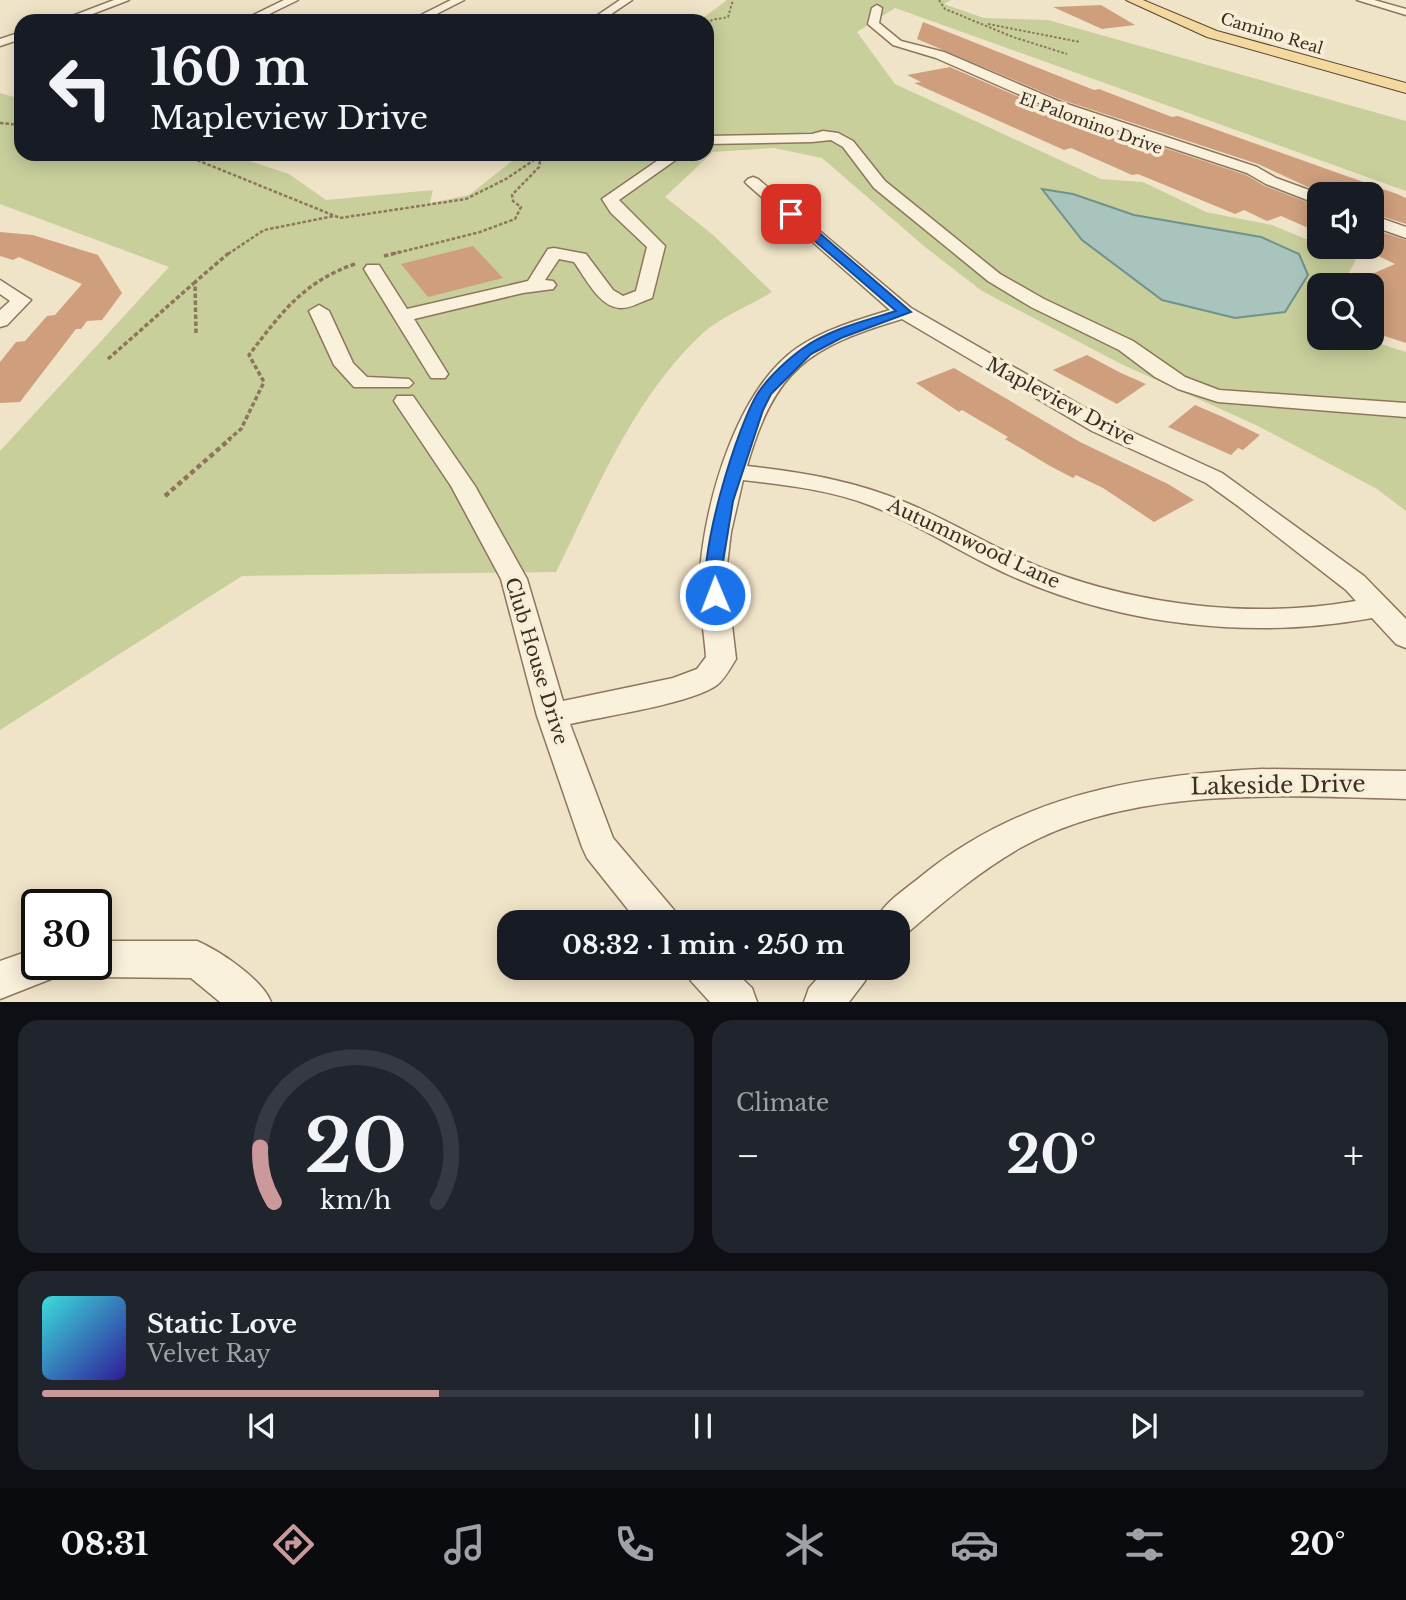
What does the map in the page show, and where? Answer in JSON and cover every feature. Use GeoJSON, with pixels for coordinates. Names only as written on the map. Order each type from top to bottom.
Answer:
{"type":"FeatureCollection","features":[{"type":"Feature","properties":{"kind":"main road","name":"Camino Real"},"geometry":{"type":"LineString","coordinates":[[1132,0],[1212,34],[1406,88]]}},
{"type":"Feature","properties":{"kind":"street"},"geometry":{"type":"LineString","coordinates":[[84,14],[124,0]]}},
{"type":"Feature","properties":{"kind":"street"},"geometry":{"type":"LineString","coordinates":[[262,14],[293,0]]}},
{"type":"Feature","properties":{"kind":"street"},"geometry":{"type":"LineString","coordinates":[[429,14],[459,0]]}},
{"type":"Feature","properties":{"kind":"street"},"geometry":{"type":"LineString","coordinates":[[605,14],[627,0]]}},
{"type":"Feature","properties":{"kind":"street"},"geometry":{"type":"LineString","coordinates":[[1362,0],[1406,12]]}},
{"type":"Feature","properties":{"kind":"street","name":"El Palomino Drive"},"geometry":{"type":"LineString","coordinates":[[881,3],[873,24],[897,43],[928,58],[1040,108],[1242,176],[1271,181],[1307,195]]}},
{"type":"Feature","properties":{"kind":"street"},"geometry":{"type":"LineString","coordinates":[[714,140],[812,138],[834,135],[849,143],[861,156],[873,177],[942,239],[997,280],[1028,298],[1125,344],[1158,370],[1193,390],[1218,396],[1406,410]]}},
{"type":"Feature","properties":{"kind":"street"},"geometry":{"type":"LineString","coordinates":[[402,316],[542,283],[554,253],[580,258],[606,294],[621,303],[645,294],[656,246],[617,211],[610,199],[667,161]]}},
{"type":"Feature","properties":{"kind":"street","name":"Mapleview Drive"},"geometry":{"type":"LineString","coordinates":[[753,182],[905,312],[1100,426],[1214,478],[1317,551],[1380,607],[1406,637]]}},
{"type":"Feature","properties":{"kind":"street"},"geometry":{"type":"LineString","coordinates":[[1384,225],[1406,233]]}},
{"type":"Feature","properties":{"kind":"street"},"geometry":{"type":"LineString","coordinates":[[370,263],[438,374]]}},
{"type":"Feature","properties":{"kind":"street"},"geometry":{"type":"LineString","coordinates":[[0,286],[22,300],[0,321]]}},
{"type":"Feature","properties":{"kind":"street","name":"Club House Drive"},"geometry":{"type":"LineString","coordinates":[[319,311],[344,365],[360,383],[404,392],[463,486],[513,579],[552,716],[599,847],[651,910]]}},
{"type":"Feature","properties":{"kind":"street"},"geometry":{"type":"LineString","coordinates":[[552,716],[676,689],[707,677],[721,659],[713,574],[725,501],[765,392],[806,351],[836,335],[905,312]]}},
{"type":"Feature","properties":{"kind":"street","name":"Autumnwood Lane"},"geometry":{"type":"LineString","coordinates":[[735,472],[819,484],[879,500],[1037,577],[1137,605],[1200,615],[1251,618],[1351,613],[1380,607]]}},
{"type":"Feature","properties":{"kind":"street","name":"Lakeside Drive"},"geometry":{"type":"LineString","coordinates":[[906,910],[929,888],[975,855],[1017,832],[1064,812],[1102,802],[1176,787],[1225,782],[1406,785]]}},
{"type":"Feature","properties":{"kind":"street"},"geometry":{"type":"LineString","coordinates":[[112,959],[197,960],[252,1002]]}},
{"type":"Feature","properties":{"kind":"street"},"geometry":{"type":"LineString","coordinates":[[0,980],[21,972]]}},
{"type":"Feature","properties":{"kind":"street"},"geometry":{"type":"LineString","coordinates":[[716,980],[738,1002]]}},
{"type":"Feature","properties":{"kind":"street"},"geometry":{"type":"LineString","coordinates":[[822,1002],[841,980]]}},
{"type":"Feature","properties":{"kind":"path"},"geometry":{"type":"LineString","coordinates":[[714,21],[728,17],[733,0]]}},
{"type":"Feature","properties":{"kind":"path"},"geometry":{"type":"LineString","coordinates":[[939,0],[946,9],[1067,54]]}},
{"type":"Feature","properties":{"kind":"path"},"geometry":{"type":"LineString","coordinates":[[977,22],[1080,42]]}},
{"type":"Feature","properties":{"kind":"path"},"geometry":{"type":"LineString","coordinates":[[199,161],[340,218],[466,199],[506,179],[533,161]]}},
{"type":"Feature","properties":{"kind":"path"},"geometry":{"type":"LineString","coordinates":[[165,496],[241,429],[264,382],[249,355],[300,290],[336,269],[370,263],[481,232],[515,219],[521,207],[513,201],[512,195],[539,167],[541,161]]}},
{"type":"Feature","properties":{"kind":"path"},"geometry":{"type":"LineString","coordinates":[[108,359],[241,243],[264,230],[334,216]]}},
{"type":"Feature","properties":{"kind":"path"},"geometry":{"type":"LineString","coordinates":[[195,282],[196,333]]}},
{"type":"Feature","properties":{"kind":"green space"},"geometry":{"type":"Polygon","coordinates":[[[727,0],[951,0],[944,4],[984,18],[1048,20],[1406,121],[1406,191],[895,8],[857,32],[895,84],[1101,179],[1143,182],[1206,212],[1272,225],[1307,240],[1307,259],[1356,260],[1349,273],[1307,273],[1307,350],[1384,350],[1384,345],[1406,352],[1406,511],[1377,489],[1258,426],[1121,364],[982,291],[925,247],[822,158],[774,148],[714,152],[714,14],[708,14],[727,0]]]}},
{"type":"Feature","properties":{"kind":"green space"},"geometry":{"type":"Polygon","coordinates":[[[0,93],[14,97],[14,161],[249,161],[289,174],[326,200],[433,190],[430,203],[469,195],[512,161],[703,161],[665,197],[712,234],[772,292],[703,333],[657,386],[619,445],[556,572],[242,576],[0,730],[0,451],[169,267],[0,204],[0,93]]]}},
{"type":"Feature","properties":{"kind":"water"},"geometry":{"type":"Polygon","coordinates":[[[1042,189],[1073,194],[1134,215],[1261,237],[1299,254],[1307,277],[1285,312],[1235,318],[1162,300],[1082,240],[1042,189]]]}},
{"type":"Feature","properties":{"kind":"building"},"geometry":{"type":"Polygon","coordinates":[[[1101,5],[1135,25],[1102,29],[1053,7],[1101,5]]]}},
{"type":"Feature","properties":{"kind":"building"},"geometry":{"type":"Polygon","coordinates":[[[923,22],[1094,90],[1099,89],[1172,117],[1178,116],[1363,182],[1307,182],[1307,187],[1258,164],[1059,99],[917,39],[923,22]]]}},
{"type":"Feature","properties":{"kind":"building"},"geometry":{"type":"Polygon","coordinates":[[[950,67],[1047,109],[1246,175],[1265,186],[1307,202],[1307,227],[1281,216],[1267,221],[1244,210],[1235,214],[1138,174],[1132,175],[1071,148],[1064,150],[914,83],[921,82],[907,75],[950,67]]]}},
{"type":"Feature","properties":{"kind":"building"},"geometry":{"type":"Polygon","coordinates":[[[1384,189],[1406,198],[1406,224],[1384,217],[1384,189]]]}},
{"type":"Feature","properties":{"kind":"building"},"geometry":{"type":"Polygon","coordinates":[[[0,232],[33,235],[98,255],[122,293],[102,320],[87,321],[81,329],[76,329],[20,402],[0,403],[0,362],[16,342],[25,341],[47,316],[55,315],[82,284],[19,257],[13,260],[0,256],[0,232]]]}},
{"type":"Feature","properties":{"kind":"building"},"geometry":{"type":"Polygon","coordinates":[[[1384,233],[1406,240],[1406,343],[1384,336],[1384,273],[1374,273],[1395,264],[1384,259],[1384,233]]]}},
{"type":"Feature","properties":{"kind":"building"},"geometry":{"type":"Polygon","coordinates":[[[473,246],[503,278],[428,297],[401,264],[473,246]]]}},
{"type":"Feature","properties":{"kind":"building"},"geometry":{"type":"Polygon","coordinates":[[[1087,355],[1146,384],[1117,404],[1053,370],[1087,355]]]}},
{"type":"Feature","properties":{"kind":"building"},"geometry":{"type":"Polygon","coordinates":[[[954,368],[1080,442],[1168,484],[1194,500],[1154,522],[1103,488],[1076,475],[1073,478],[1050,466],[1005,439],[1008,437],[962,410],[959,412],[916,383],[954,368]]]}},
{"type":"Feature","properties":{"kind":"building"},"geometry":{"type":"Polygon","coordinates":[[[1195,405],[1260,435],[1243,450],[1238,448],[1231,455],[1168,427],[1195,405]]]}},
{"type":"Feature","properties":{"kind":"route"},"geometry":{"type":"LineString","coordinates":[[715,595],[713,574],[716,544],[725,501],[756,410],[765,392],[806,351],[866,323],[905,312],[791,214]]}}]}
